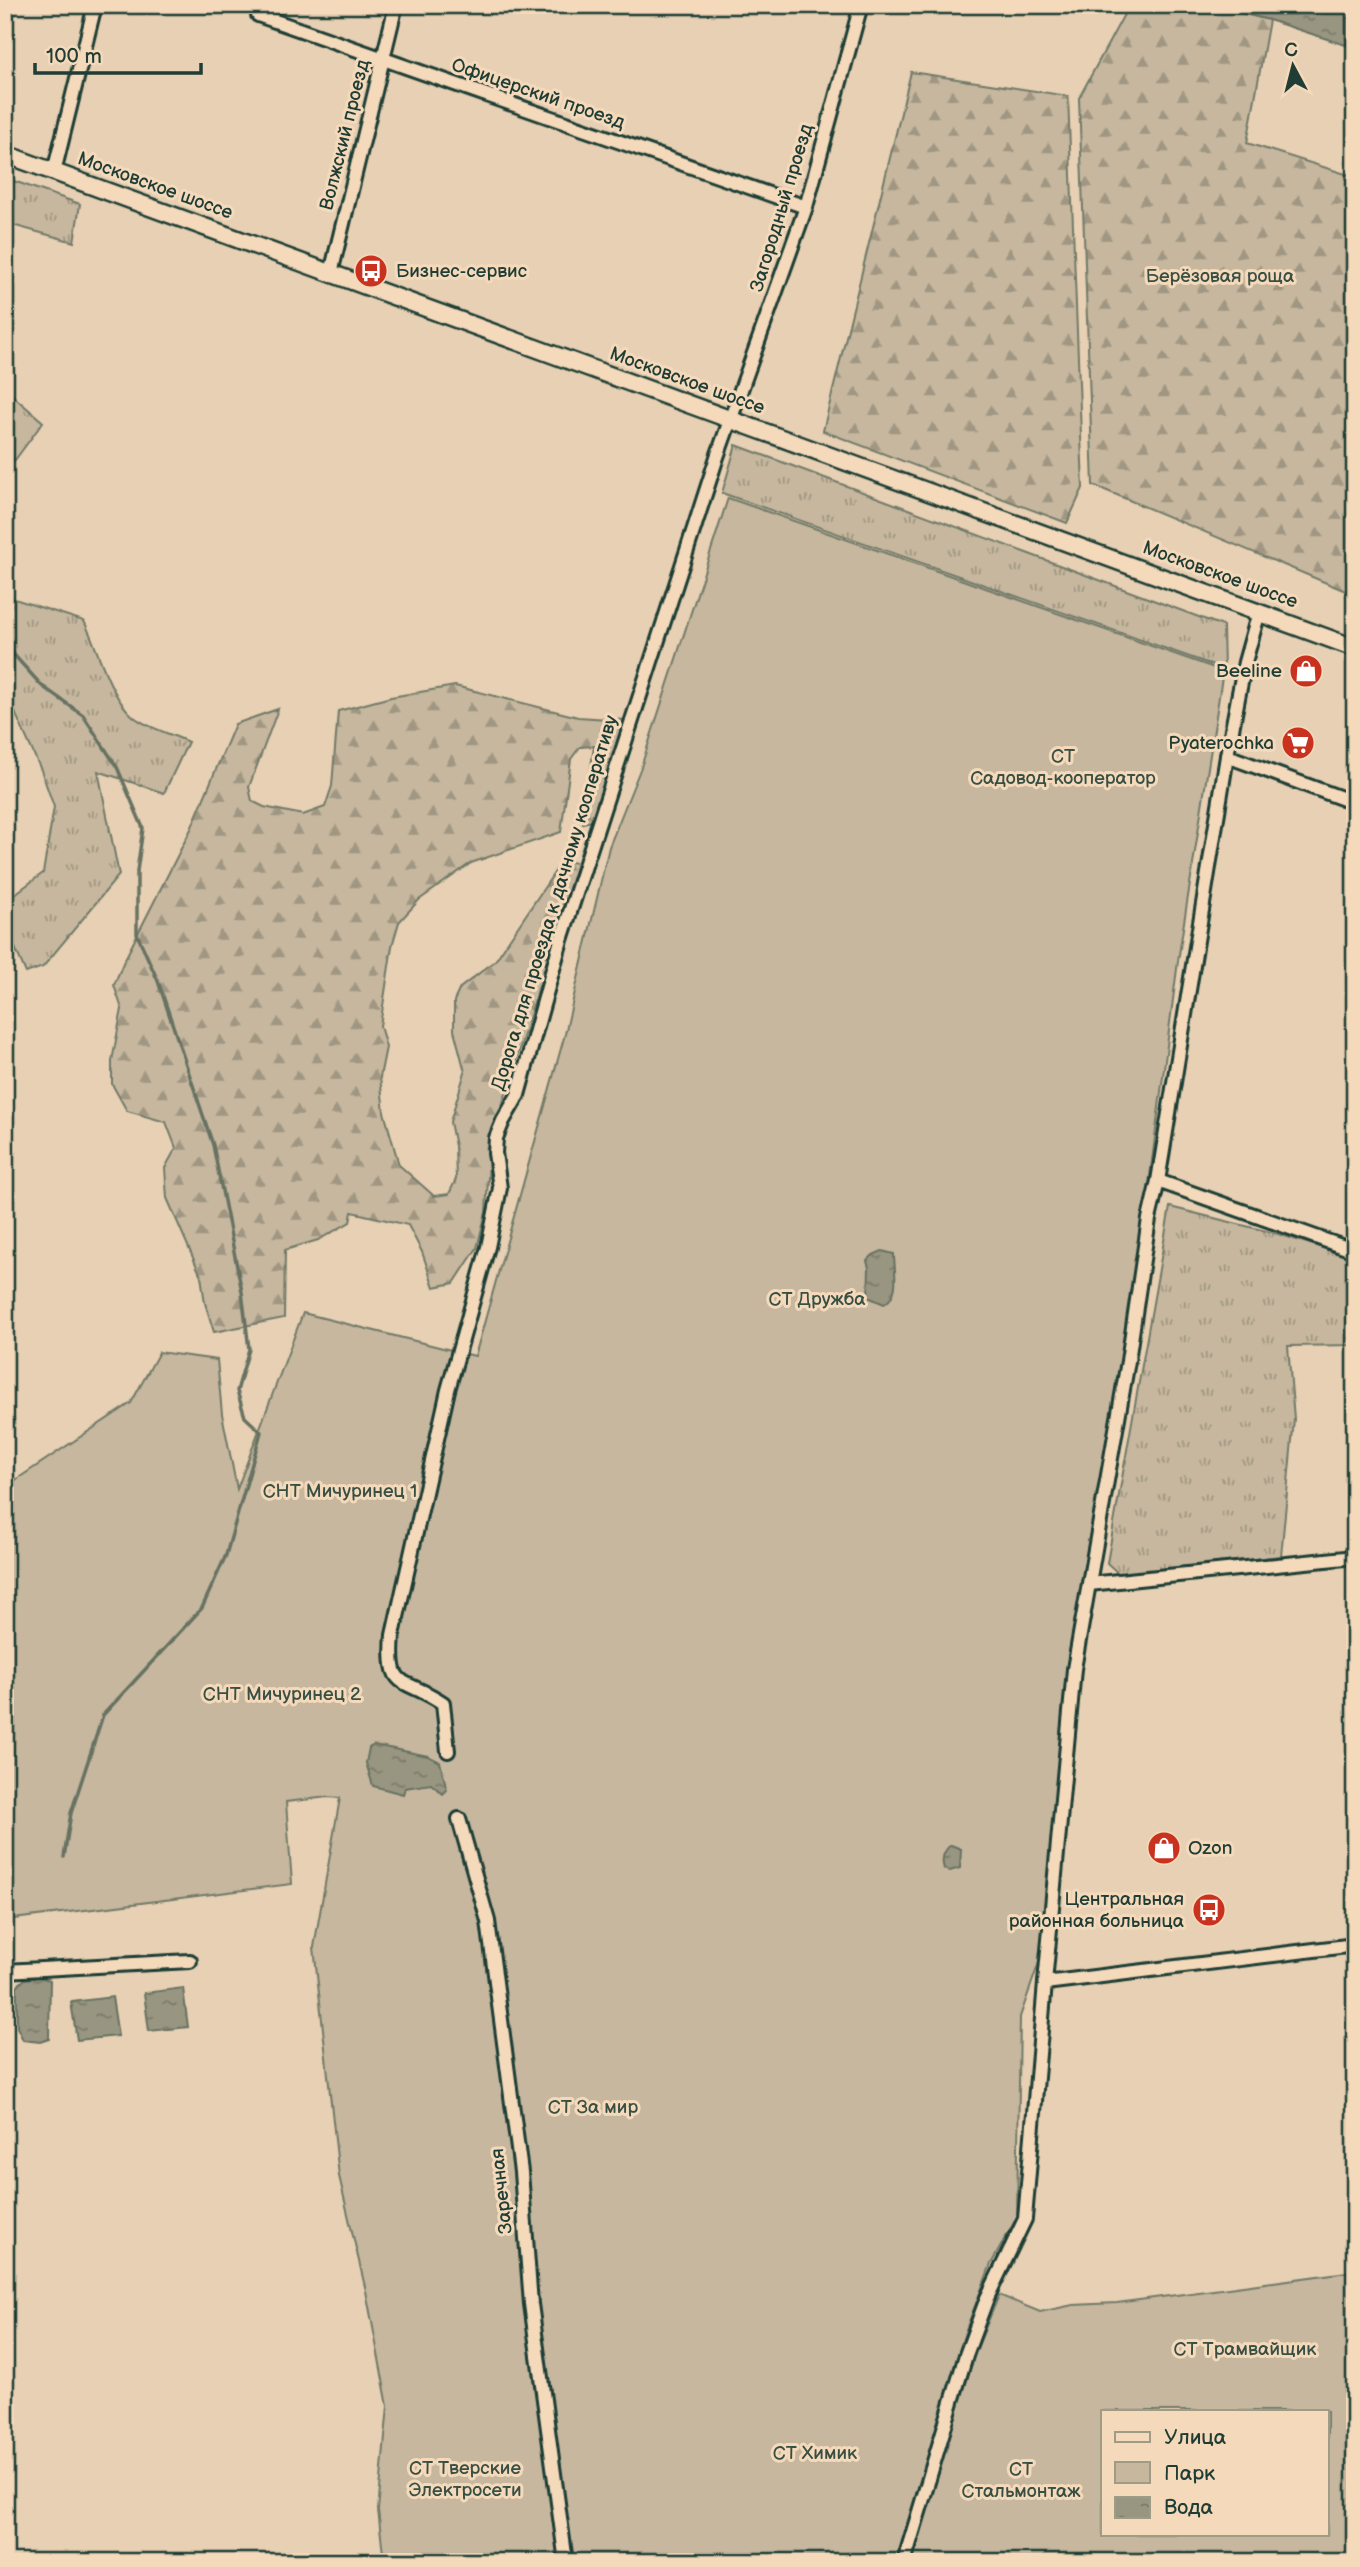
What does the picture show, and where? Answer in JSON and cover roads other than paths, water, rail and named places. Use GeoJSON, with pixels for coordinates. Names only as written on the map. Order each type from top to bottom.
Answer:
{"type":"FeatureCollection","features":[{"type":"Feature","properties":{"kind":"main road","name":"Московское шоссе"},"geometry":{"type":"LineString","coordinates":[[5,154],[1355,648]]}},
{"type":"Feature","properties":{"kind":"street"},"geometry":{"type":"LineString","coordinates":[[54,172],[95,5]]}},
{"type":"Feature","properties":{"kind":"street","name":"Волжский проезд"},"geometry":{"type":"LineString","coordinates":[[331,273],[396,5]]}},
{"type":"Feature","properties":{"kind":"street","name":"Загородный проезд"},"geometry":{"type":"LineString","coordinates":[[732,419],[806,207],[861,5]]}},
{"type":"Feature","properties":{"kind":"street","name":"Офицерский проезд"},"geometry":{"type":"LineString","coordinates":[[258,15],[806,207]]}},
{"type":"Feature","properties":{"kind":"street","name":"Дорога для проезда к дачному кооперативу"},"geometry":{"type":"LineString","coordinates":[[448,1751],[443,1703],[429,1693],[400,1681],[393,1671],[393,1635],[448,1390],[488,1247],[500,1188],[495,1153],[496,1138],[518,1095],[561,940],[717,457],[732,419]]}},
{"type":"Feature","properties":{"kind":"street"},"geometry":{"type":"LineString","coordinates":[[904,2562],[966,2355],[986,2298],[1025,2219],[1074,1669],[1128,1361],[1149,1219],[1158,1181],[1227,756],[1245,662],[1259,612]]}},
{"type":"Feature","properties":{"kind":"street"},"geometry":{"type":"LineString","coordinates":[[1227,756],[1355,803]]}},
{"type":"Feature","properties":{"kind":"street"},"geometry":{"type":"LineString","coordinates":[[1158,1181],[1355,1251]]}},
{"type":"Feature","properties":{"kind":"street"},"geometry":{"type":"LineString","coordinates":[[1089,1584],[1355,1557]]}},
{"type":"Feature","properties":{"kind":"street","name":"Заречная"},"geometry":{"type":"LineString","coordinates":[[459,1819],[488,1921],[521,2172],[531,2304],[566,2562]]}},
{"type":"Feature","properties":{"kind":"street"},"geometry":{"type":"LineString","coordinates":[[1045,1983],[1355,1945]]}},
{"type":"Feature","properties":{"kind":"street"},"geometry":{"type":"LineString","coordinates":[[5,1970],[190,1961]]}},
{"type":"Feature","properties":{"kind":"water"},"geometry":{"type":"Polygon","coordinates":[[[1209,5],[1355,5],[1355,48],[1269,20],[1209,5]]]}},
{"type":"Feature","properties":{"kind":"water"},"geometry":{"type":"Polygon","coordinates":[[[882,1251],[894,1254],[895,1274],[893,1295],[884,1304],[868,1297],[867,1261],[882,1251]]]}},
{"type":"Feature","properties":{"kind":"water"},"geometry":{"type":"Polygon","coordinates":[[[374,1745],[428,1756],[440,1762],[447,1790],[443,1794],[431,1784],[405,1788],[403,1794],[373,1786],[366,1763],[369,1748],[374,1745]]]}},
{"type":"Feature","properties":{"kind":"water"},"geometry":{"type":"Polygon","coordinates":[[[951,1845],[961,1849],[960,1868],[950,1871],[944,1869],[943,1859],[944,1853],[951,1845]]]}},
{"type":"Feature","properties":{"kind":"water"},"geometry":{"type":"Polygon","coordinates":[[[38,1977],[50,1980],[49,2039],[40,2042],[23,2040],[17,2027],[17,1986],[25,1979],[38,1977]]]}},
{"type":"Feature","properties":{"kind":"water"},"geometry":{"type":"Polygon","coordinates":[[[183,1988],[188,2027],[149,2031],[144,1993],[183,1988]]]}},
{"type":"Feature","properties":{"kind":"water"},"geometry":{"type":"Polygon","coordinates":[[[112,1997],[118,2036],[77,2040],[71,2002],[112,1997]]]}},
{"type":"Feature","properties":{"kind":"waterway"},"geometry":{"type":"LineString","coordinates":[[5,645],[42,686],[83,715],[117,767],[143,828],[137,871],[137,934],[158,981],[213,1145],[242,1292],[249,1349],[237,1391],[245,1417],[261,1432],[226,1555],[202,1608],[103,1715],[71,1813],[64,1857]]}},
{"type":"Feature","properties":{"kind":"place","name":"Бизнес-сервис"},"geometry":{"type":"Point","coordinates":[371,271]}},
{"type":"Feature","properties":{"kind":"place","name":"Beeline"},"geometry":{"type":"Point","coordinates":[1306,671]}},
{"type":"Feature","properties":{"kind":"place","name":"Pyaterochka"},"geometry":{"type":"Point","coordinates":[1298,743]}},
{"type":"Feature","properties":{"kind":"place","name":"Ozon"},"geometry":{"type":"Point","coordinates":[1164,1848]}},
{"type":"Feature","properties":{"kind":"place","name":"Центральная районная больница"},"geometry":{"type":"Point","coordinates":[1209,1910]}},
{"type":"Feature","properties":{"kind":"park label","name":"Берёзовая роща"},"geometry":{"type":"Point","coordinates":[1220,276]}},
{"type":"Feature","properties":{"kind":"park label","name":"СТ Садовод-кооператор"},"geometry":{"type":"Point","coordinates":[1063,767]}},
{"type":"Feature","properties":{"kind":"park label","name":"СТ Дружба"},"geometry":{"type":"Point","coordinates":[817,1299]}},
{"type":"Feature","properties":{"kind":"park label","name":"СНТ Мичуринец 1"},"geometry":{"type":"Point","coordinates":[340,1491]}},
{"type":"Feature","properties":{"kind":"park label","name":"СНТ Мичуринец 2"},"geometry":{"type":"Point","coordinates":[282,1694]}},
{"type":"Feature","properties":{"kind":"park label","name":"СТ За мир"},"geometry":{"type":"Point","coordinates":[593,2107]}},
{"type":"Feature","properties":{"kind":"park label","name":"СТ Трамвайщик"},"geometry":{"type":"Point","coordinates":[1245,2349]}},
{"type":"Feature","properties":{"kind":"park label","name":"СТ Химик"},"geometry":{"type":"Point","coordinates":[815,2453]}},
{"type":"Feature","properties":{"kind":"park label","name":"СТ Тверские Электросети"},"geometry":{"type":"Point","coordinates":[465,2479]}},
{"type":"Feature","properties":{"kind":"park label","name":"СТ Стальмонтаж"},"geometry":{"type":"Point","coordinates":[1021,2480]}}]}
